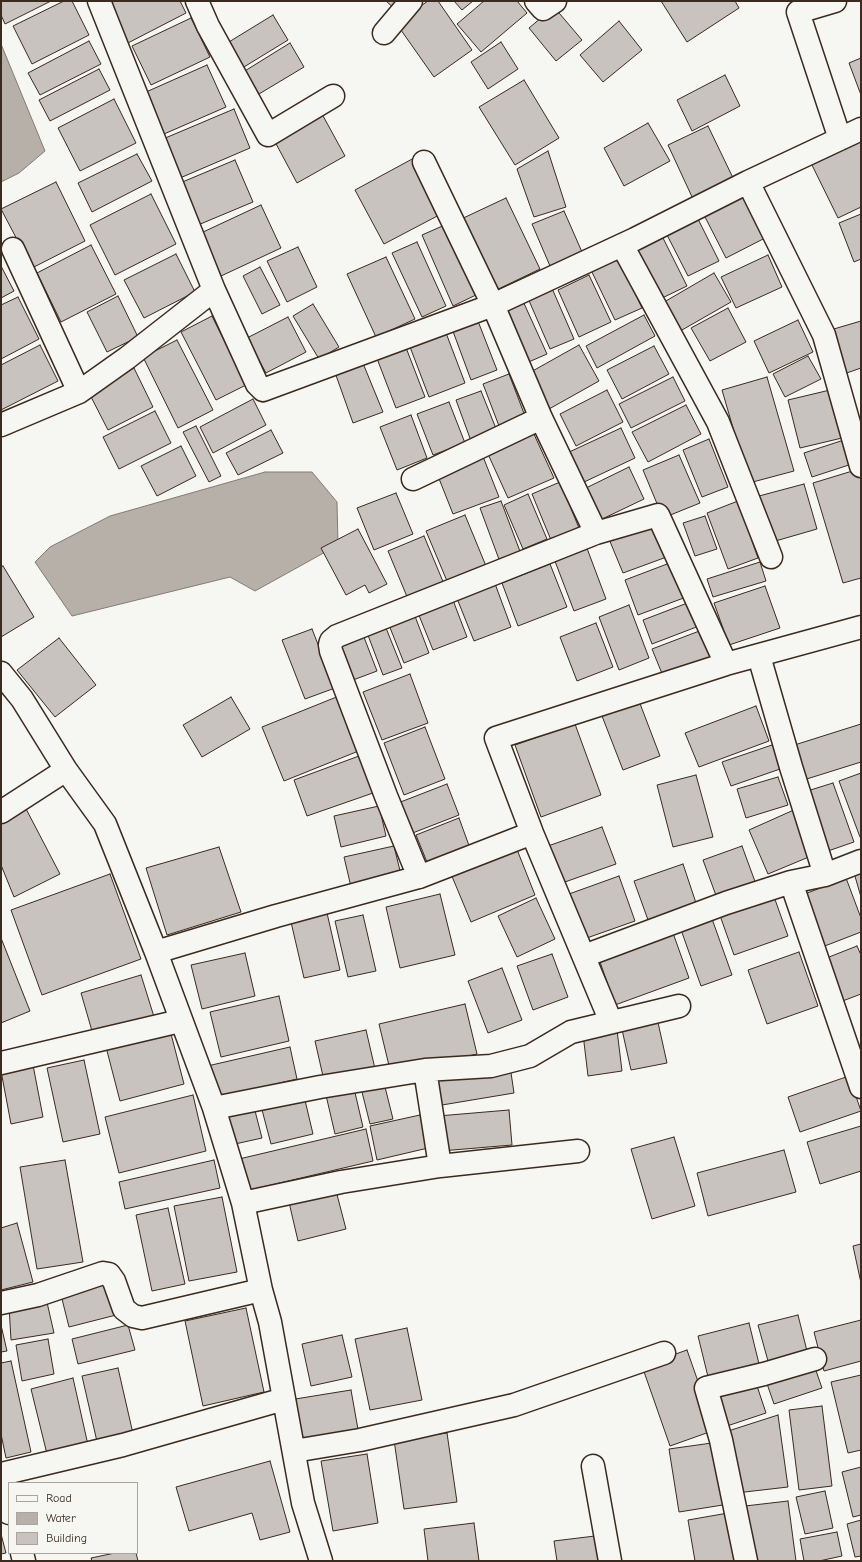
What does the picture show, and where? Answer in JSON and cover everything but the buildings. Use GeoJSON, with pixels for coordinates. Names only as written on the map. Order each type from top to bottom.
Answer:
{"type":"FeatureCollection","features":[{"type":"Feature","properties":{"kind":"street"},"geometry":{"type":"LineString","coordinates":[[99,1],[214,290],[257,384],[263,390],[493,305],[635,239],[748,182],[861,129]]}},
{"type":"Feature","properties":{"kind":"street"},"geometry":{"type":"LineString","coordinates":[[197,1],[208,26],[268,134],[333,96]]}},
{"type":"Feature","properties":{"kind":"street"},"geometry":{"type":"LineString","coordinates":[[384,33],[411,1]]}},
{"type":"Feature","properties":{"kind":"street"},"geometry":{"type":"LineString","coordinates":[[536,1],[543,9],[554,1]]}},
{"type":"Feature","properties":{"kind":"street"},"geometry":{"type":"LineString","coordinates":[[834,1],[798,12],[840,139]]}},
{"type":"Feature","properties":{"kind":"street"},"geometry":{"type":"LineString","coordinates":[[424,162],[493,305],[541,418],[596,533]]}},
{"type":"Feature","properties":{"kind":"street"},"geometry":{"type":"LineString","coordinates":[[748,182],[824,335],[861,466]]}},
{"type":"Feature","properties":{"kind":"street"},"geometry":{"type":"LineString","coordinates":[[622,245],[718,422],[771,557]]}},
{"type":"Feature","properties":{"kind":"street"},"geometry":{"type":"LineString","coordinates":[[13,249],[78,392]]}},
{"type":"Feature","properties":{"kind":"street"},"geometry":{"type":"LineString","coordinates":[[1,425],[78,392],[127,358],[214,290]]}},
{"type":"Feature","properties":{"kind":"street"},"geometry":{"type":"LineString","coordinates":[[413,479],[541,418]]}},
{"type":"Feature","properties":{"kind":"street"},"geometry":{"type":"LineString","coordinates":[[419,877],[334,658],[330,645],[331,641],[337,636],[596,533],[658,515],[726,664]]}},
{"type":"Feature","properties":{"kind":"street"},"geometry":{"type":"LineString","coordinates":[[612,1022],[532,832],[496,738],[726,664],[861,627]]}},
{"type":"Feature","properties":{"kind":"street"},"geometry":{"type":"LineString","coordinates":[[759,656],[791,767],[825,875]]}},
{"type":"Feature","properties":{"kind":"street"},"geometry":{"type":"LineString","coordinates":[[1,673],[22,699],[66,770],[105,824],[156,952],[180,1021],[214,1108],[243,1203],[261,1290],[270,1322],[303,1503],[320,1561]]}},
{"type":"Feature","properties":{"kind":"street"},"geometry":{"type":"LineString","coordinates":[[1,812],[66,770]]}},
{"type":"Feature","properties":{"kind":"street"},"geometry":{"type":"LineString","coordinates":[[156,952],[276,916],[419,877],[532,832]]}},
{"type":"Feature","properties":{"kind":"street"},"geometry":{"type":"LineString","coordinates":[[584,956],[726,903],[791,882],[825,875],[861,861]]}},
{"type":"Feature","properties":{"kind":"street"},"geometry":{"type":"LineString","coordinates":[[791,882],[861,1087]]}},
{"type":"Feature","properties":{"kind":"street"},"geometry":{"type":"LineString","coordinates":[[214,1108],[320,1087],[426,1070],[491,1066],[530,1056],[571,1032],[679,1006]]}},
{"type":"Feature","properties":{"kind":"street"},"geometry":{"type":"LineString","coordinates":[[1,1063],[180,1021]]}},
{"type":"Feature","properties":{"kind":"street"},"geometry":{"type":"LineString","coordinates":[[426,1070],[440,1166]]}},
{"type":"Feature","properties":{"kind":"street"},"geometry":{"type":"LineString","coordinates":[[243,1203],[341,1182],[440,1166],[578,1151]]}},
{"type":"Feature","properties":{"kind":"street"},"geometry":{"type":"LineString","coordinates":[[1,1303],[38,1295],[103,1273],[109,1274],[114,1281],[124,1309],[133,1316],[142,1318],[261,1290]]}},
{"type":"Feature","properties":{"kind":"street"},"geometry":{"type":"LineString","coordinates":[[294,1451],[360,1440],[514,1405],[664,1353]]}},
{"type":"Feature","properties":{"kind":"street"},"geometry":{"type":"LineString","coordinates":[[746,1561],[721,1440],[706,1388],[764,1374],[815,1359]]}},
{"type":"Feature","properties":{"kind":"street"},"geometry":{"type":"LineString","coordinates":[[1,1474],[123,1445],[284,1398]]}},
{"type":"Feature","properties":{"kind":"street"},"geometry":{"type":"LineString","coordinates":[[593,1466],[610,1561]]}},
{"type":"Feature","properties":{"kind":"street"},"geometry":{"type":"LineString","coordinates":[[1,1488],[8,1510]]}},
{"type":"Feature","properties":{"kind":"water"},"geometry":{"type":"Polygon","coordinates":[[[1,44],[45,151],[19,173],[1,182],[1,44]]]}},
{"type":"Feature","properties":{"kind":"water"},"geometry":{"type":"Polygon","coordinates":[[[265,472],[312,472],[337,502],[338,545],[255,591],[230,577],[72,616],[35,562],[50,547],[110,516],[265,472]]]}}]}
